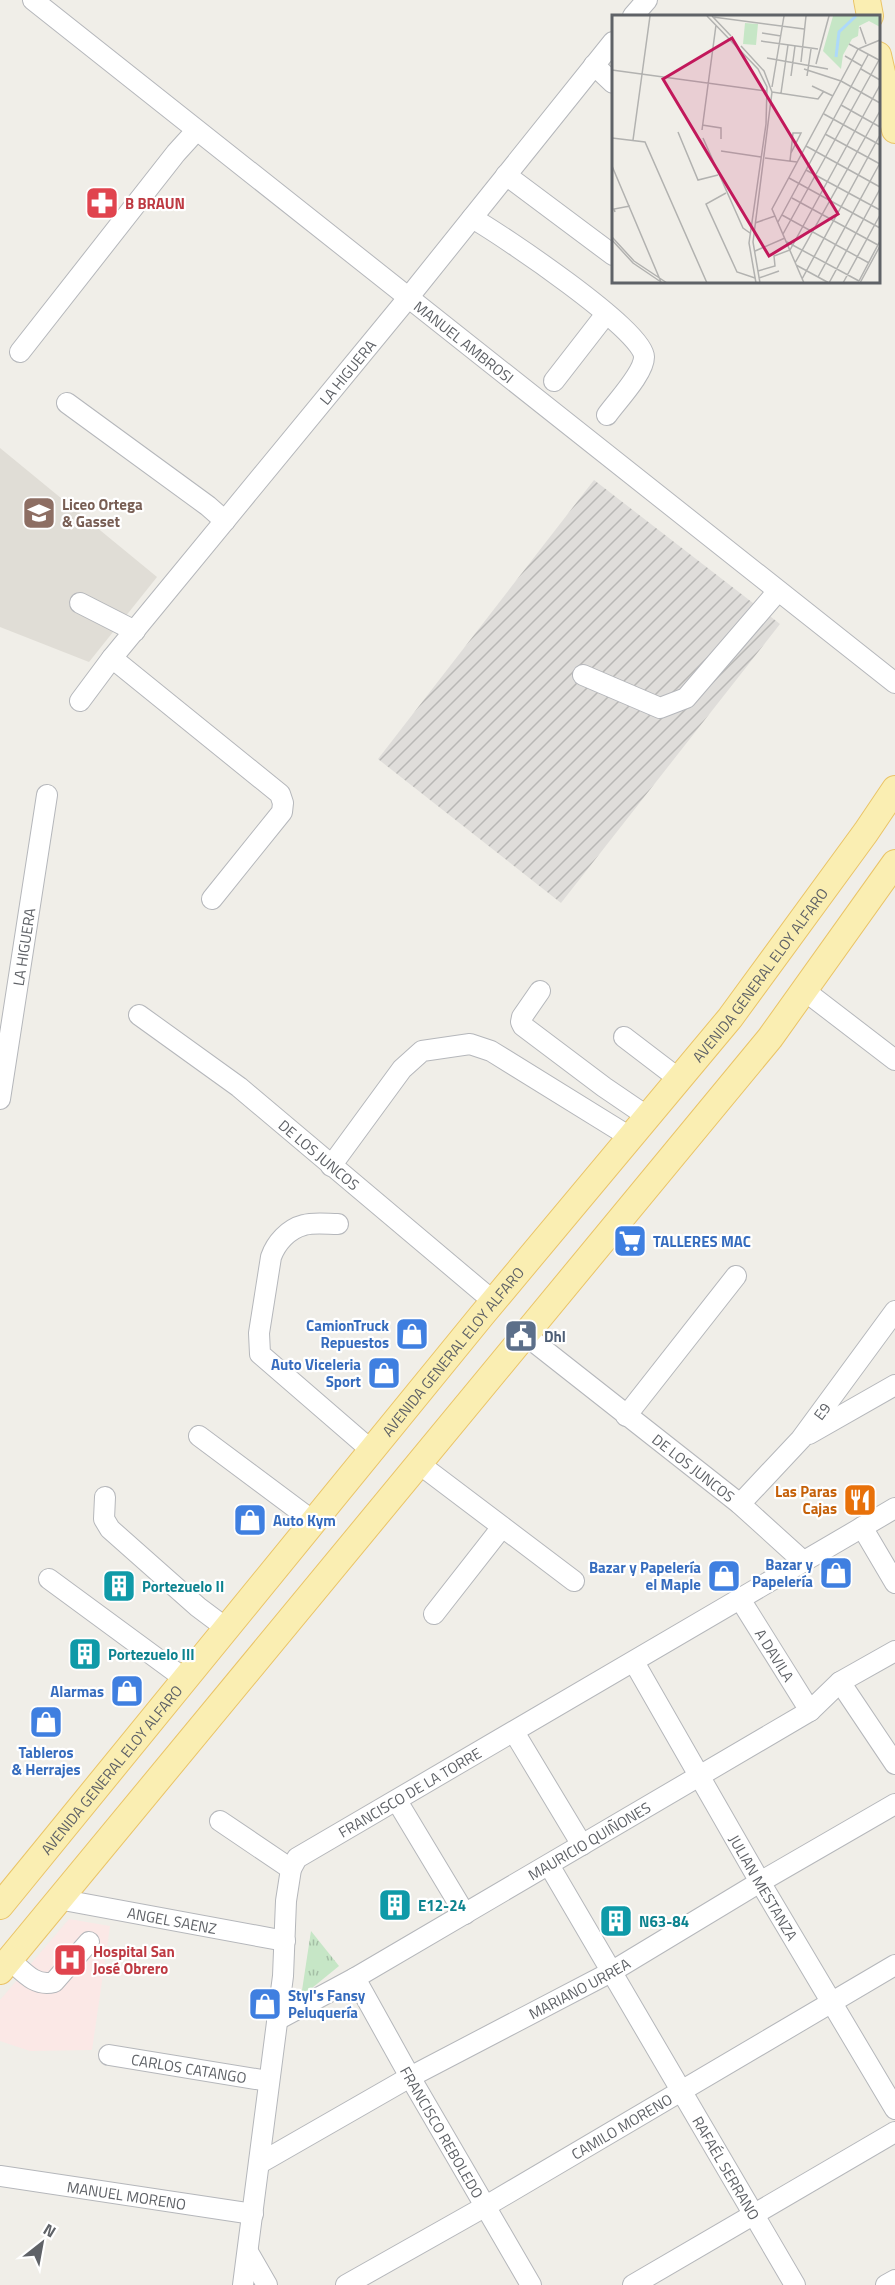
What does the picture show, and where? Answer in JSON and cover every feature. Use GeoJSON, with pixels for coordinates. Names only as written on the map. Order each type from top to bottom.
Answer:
{"type":"FeatureCollection","features":[{"type":"Feature","properties":{"kind":"main road"},"geometry":{"type":"LineString","coordinates":[[867,0],[870,15]]}},
{"type":"Feature","properties":{"kind":"main road"},"geometry":{"type":"LineString","coordinates":[[880,60],[895,130]]}},
{"type":"Feature","properties":{"kind":"main road","name":"AVENIDA GENERAL ELOY ALFARO"},"geometry":{"type":"LineString","coordinates":[[0,1906],[493,1301],[730,1018],[895,789]]}},
{"type":"Feature","properties":{"kind":"main road"},"geometry":{"type":"LineString","coordinates":[[5,1965],[57,1899],[770,1038],[895,863]]}},
{"type":"Feature","properties":{"kind":"street","name":"MANUEL AMBROSI"},"geometry":{"type":"LineString","coordinates":[[33,0],[895,683]]}},
{"type":"Feature","properties":{"kind":"street"},"geometry":{"type":"LineString","coordinates":[[634,15],[647,0]]}},
{"type":"Feature","properties":{"kind":"street","name":"LA HIGUERA"},"geometry":{"type":"LineString","coordinates":[[80,701],[112,658],[408,298],[612,43]]}},
{"type":"Feature","properties":{"kind":"street"},"geometry":{"type":"LineString","coordinates":[[594,65],[612,82]]}},
{"type":"Feature","properties":{"kind":"street"},"geometry":{"type":"LineString","coordinates":[[20,352],[176,153],[196,131]]}},
{"type":"Feature","properties":{"kind":"street"},"geometry":{"type":"LineString","coordinates":[[506,175],[612,254]]}},
{"type":"Feature","properties":{"kind":"street"},"geometry":{"type":"LineString","coordinates":[[472,218],[569,284],[606,314],[642,348],[644,358],[638,373],[608,415]]}},
{"type":"Feature","properties":{"kind":"street"},"geometry":{"type":"LineString","coordinates":[[554,381],[606,314]]}},
{"type":"Feature","properties":{"kind":"street"},"geometry":{"type":"LineString","coordinates":[[67,403],[208,506],[225,521]]}},
{"type":"Feature","properties":{"kind":"street"},"geometry":{"type":"LineString","coordinates":[[582,675],[660,708],[686,698],[778,591]]}},
{"type":"Feature","properties":{"kind":"street"},"geometry":{"type":"LineString","coordinates":[[80,603],[135,631]]}},
{"type":"Feature","properties":{"kind":"street"},"geometry":{"type":"LineString","coordinates":[[112,658],[280,794],[283,803],[282,812],[212,900]]}},
{"type":"Feature","properties":{"kind":"street","name":"LA HIGUERA"},"geometry":{"type":"LineString","coordinates":[[0,1099],[47,795]]}},
{"type":"Feature","properties":{"kind":"street"},"geometry":{"type":"LineString","coordinates":[[540,991],[522,1017],[521,1022],[524,1026],[604,1087],[648,1117]]}},
{"type":"Feature","properties":{"kind":"street"},"geometry":{"type":"LineString","coordinates":[[805,991],[895,1060]]}},
{"type":"Feature","properties":{"kind":"street","name":"DE LOS JUNCOS"},"geometry":{"type":"LineString","coordinates":[[139,1015],[239,1087],[493,1301]]}},
{"type":"Feature","properties":{"kind":"street"},"geometry":{"type":"LineString","coordinates":[[624,1037],[679,1079]]}},
{"type":"Feature","properties":{"kind":"street"},"geometry":{"type":"LineString","coordinates":[[331,1166],[402,1069],[422,1051],[446,1046],[470,1044],[491,1051],[630,1137]]}},
{"type":"Feature","properties":{"kind":"street"},"geometry":{"type":"LineString","coordinates":[[338,1224],[304,1225],[285,1236],[274,1246],[259,1334],[260,1354],[371,1450]]}},
{"type":"Feature","properties":{"kind":"street"},"geometry":{"type":"LineString","coordinates":[[626,1416],[736,1276]]}},
{"type":"Feature","properties":{"kind":"street","name":"E9"},"geometry":{"type":"LineString","coordinates":[[740,1504],[801,1439],[895,1311]]}},
{"type":"Feature","properties":{"kind":"street","name":"DE LOS JUNCOS"},"geometry":{"type":"LineString","coordinates":[[524,1334],[740,1504],[804,1562]]}},
{"type":"Feature","properties":{"kind":"street"},"geometry":{"type":"LineString","coordinates":[[801,1439],[895,1385]]}},
{"type":"Feature","properties":{"kind":"street"},"geometry":{"type":"LineString","coordinates":[[199,1436],[313,1521]]}},
{"type":"Feature","properties":{"kind":"street"},"geometry":{"type":"LineString","coordinates":[[418,1463],[574,1581]]}},
{"type":"Feature","properties":{"kind":"street"},"geometry":{"type":"LineString","coordinates":[[105,1497],[104,1519],[110,1529],[198,1607],[226,1628]]}},
{"type":"Feature","properties":{"kind":"street","name":"FRANCISCO DE LA TORRE"},"geometry":{"type":"LineString","coordinates":[[291,1869],[297,1858],[306,1851],[397,1801],[895,1508]]}},
{"type":"Feature","properties":{"kind":"street"},"geometry":{"type":"LineString","coordinates":[[434,1614],[502,1527]]}},
{"type":"Feature","properties":{"kind":"street"},"geometry":{"type":"LineString","coordinates":[[862,1527],[895,1583]]}},
{"type":"Feature","properties":{"kind":"street"},"geometry":{"type":"LineString","coordinates":[[50,1580],[184,1680]]}},
{"type":"Feature","properties":{"kind":"street","name":"A DAVILA"},"geometry":{"type":"LineString","coordinates":[[741,1599],[810,1711]]}},
{"type":"Feature","properties":{"kind":"street","name":"MAURICIO QUIÑONES"},"geometry":{"type":"LineString","coordinates":[[277,2020],[355,1978],[810,1711],[840,1682],[895,1651]]}},
{"type":"Feature","properties":{"kind":"street","name":"JULIAN MESTANZA"},"geometry":{"type":"LineString","coordinates":[[634,1662],[760,1882],[895,2109]]}},
{"type":"Feature","properties":{"kind":"street"},"geometry":{"type":"LineString","coordinates":[[840,1682],[895,1764]]}},
{"type":"Feature","properties":{"kind":"street"},"geometry":{"type":"LineString","coordinates":[[514,1732],[582,1845]]}},
{"type":"Feature","properties":{"kind":"street"},"geometry":{"type":"LineString","coordinates":[[397,1801],[465,1914]]}},
{"type":"Feature","properties":{"kind":"street","name":"MARIANO URREA"},"geometry":{"type":"LineString","coordinates":[[260,2163],[410,2077],[611,1972],[895,1804]]}},
{"type":"Feature","properties":{"kind":"street"},"geometry":{"type":"LineString","coordinates":[[220,1821],[291,1869],[286,1900],[285,1941],[277,2020],[243,2285]]}},
{"type":"Feature","properties":{"kind":"street","name":"RAFAÉL SERRANO"},"geometry":{"type":"LineString","coordinates":[[549,1865],[795,2285]]}},
{"type":"Feature","properties":{"kind":"street","name":"ANGEL SAENZ"},"geometry":{"type":"LineString","coordinates":[[57,1899],[285,1941]]}},
{"type":"Feature","properties":{"kind":"street"},"geometry":{"type":"LineString","coordinates":[[5,1965],[39,1982],[54,1983],[89,1942]]}},
{"type":"Feature","properties":{"kind":"street","name":"CAMILO MORENO"},"geometry":{"type":"LineString","coordinates":[[346,2285],[486,2206],[895,1965]]}},
{"type":"Feature","properties":{"kind":"street","name":"FRANCISCO REBOLEDO"},"geometry":{"type":"LineString","coordinates":[[355,1978],[531,2285]]}},
{"type":"Feature","properties":{"kind":"street","name":"CARLOS CATANGO"},"geometry":{"type":"LineString","coordinates":[[108,2055],[268,2080]]}},
{"type":"Feature","properties":{"kind":"street"},"geometry":{"type":"LineString","coordinates":[[633,2285],[895,2132]]}},
{"type":"Feature","properties":{"kind":"street","name":"MANUEL MORENO"},"geometry":{"type":"LineString","coordinates":[[0,2176],[253,2214]]}},
{"type":"Feature","properties":{"kind":"street"},"geometry":{"type":"LineString","coordinates":[[248,2252],[267,2285]]}},
{"type":"Feature","properties":{"kind":"street"},"geometry":{"type":"LineString","coordinates":[[886,2285],[895,2280]]}},
{"type":"Feature","properties":{"kind":"shaded area","name":"Liceo Ortega & Gasset"},"geometry":{"type":"Polygon","coordinates":[[[0,448],[157,577],[89,662],[0,627],[0,448]]]}},
{"type":"Feature","properties":{"kind":"shaded area"},"geometry":{"type":"Polygon","coordinates":[[[594,480],[780,624],[561,903],[378,759],[594,480]]]}},
{"type":"Feature","properties":{"kind":"shaded area","name":"Hospital San José Obrero"},"geometry":{"type":"Polygon","coordinates":[[[69,1919],[110,1926],[92,2050],[30,2051],[0,2041],[0,2000],[69,1919]]]}},
{"type":"Feature","properties":{"kind":"green space"},"geometry":{"type":"Polygon","coordinates":[[[311,1931],[339,1966],[301,1997],[311,1931]]]}},
{"type":"Feature","properties":{"kind":"place","name":"B BRAUN"},"geometry":{"type":"Point","coordinates":[102,203]}},
{"type":"Feature","properties":{"kind":"place","name":"Liceo Ortega & Gasset"},"geometry":{"type":"Point","coordinates":[39,513]}},
{"type":"Feature","properties":{"kind":"place","name":"TALLERES MAC"},"geometry":{"type":"Point","coordinates":[630,1241]}},
{"type":"Feature","properties":{"kind":"place","name":"CamionTruck Repuestos"},"geometry":{"type":"Point","coordinates":[412,1334]}},
{"type":"Feature","properties":{"kind":"place","name":"Dhl"},"geometry":{"type":"Point","coordinates":[521,1336]}},
{"type":"Feature","properties":{"kind":"place","name":"Auto Viceleria Sport"},"geometry":{"type":"Point","coordinates":[384,1373]}},
{"type":"Feature","properties":{"kind":"place","name":"Las Paras Cajas"},"geometry":{"type":"Point","coordinates":[860,1500]}},
{"type":"Feature","properties":{"kind":"place","name":"Auto Kym"},"geometry":{"type":"Point","coordinates":[250,1520]}},
{"type":"Feature","properties":{"kind":"place","name":"Bazar y Papelería"},"geometry":{"type":"Point","coordinates":[836,1573]}},
{"type":"Feature","properties":{"kind":"place","name":"Bazar y Papelería el Maple"},"geometry":{"type":"Point","coordinates":[724,1576]}},
{"type":"Feature","properties":{"kind":"place","name":"Portezuelo II"},"geometry":{"type":"Point","coordinates":[119,1586]}},
{"type":"Feature","properties":{"kind":"place","name":"Portezuelo III"},"geometry":{"type":"Point","coordinates":[85,1654]}},
{"type":"Feature","properties":{"kind":"place","name":"Alarmas"},"geometry":{"type":"Point","coordinates":[127,1691]}},
{"type":"Feature","properties":{"kind":"place","name":"Tableros & Herrajes"},"geometry":{"type":"Point","coordinates":[46,1722]}},
{"type":"Feature","properties":{"kind":"place","name":"E12-24"},"geometry":{"type":"Point","coordinates":[395,1905]}},
{"type":"Feature","properties":{"kind":"place","name":"N63-84"},"geometry":{"type":"Point","coordinates":[616,1921]}},
{"type":"Feature","properties":{"kind":"place","name":"Hospital San José Obrero"},"geometry":{"type":"Point","coordinates":[70,1960]}},
{"type":"Feature","properties":{"kind":"place","name":"Styl's Fansy Peluquería"},"geometry":{"type":"Point","coordinates":[265,2004]}}]}
